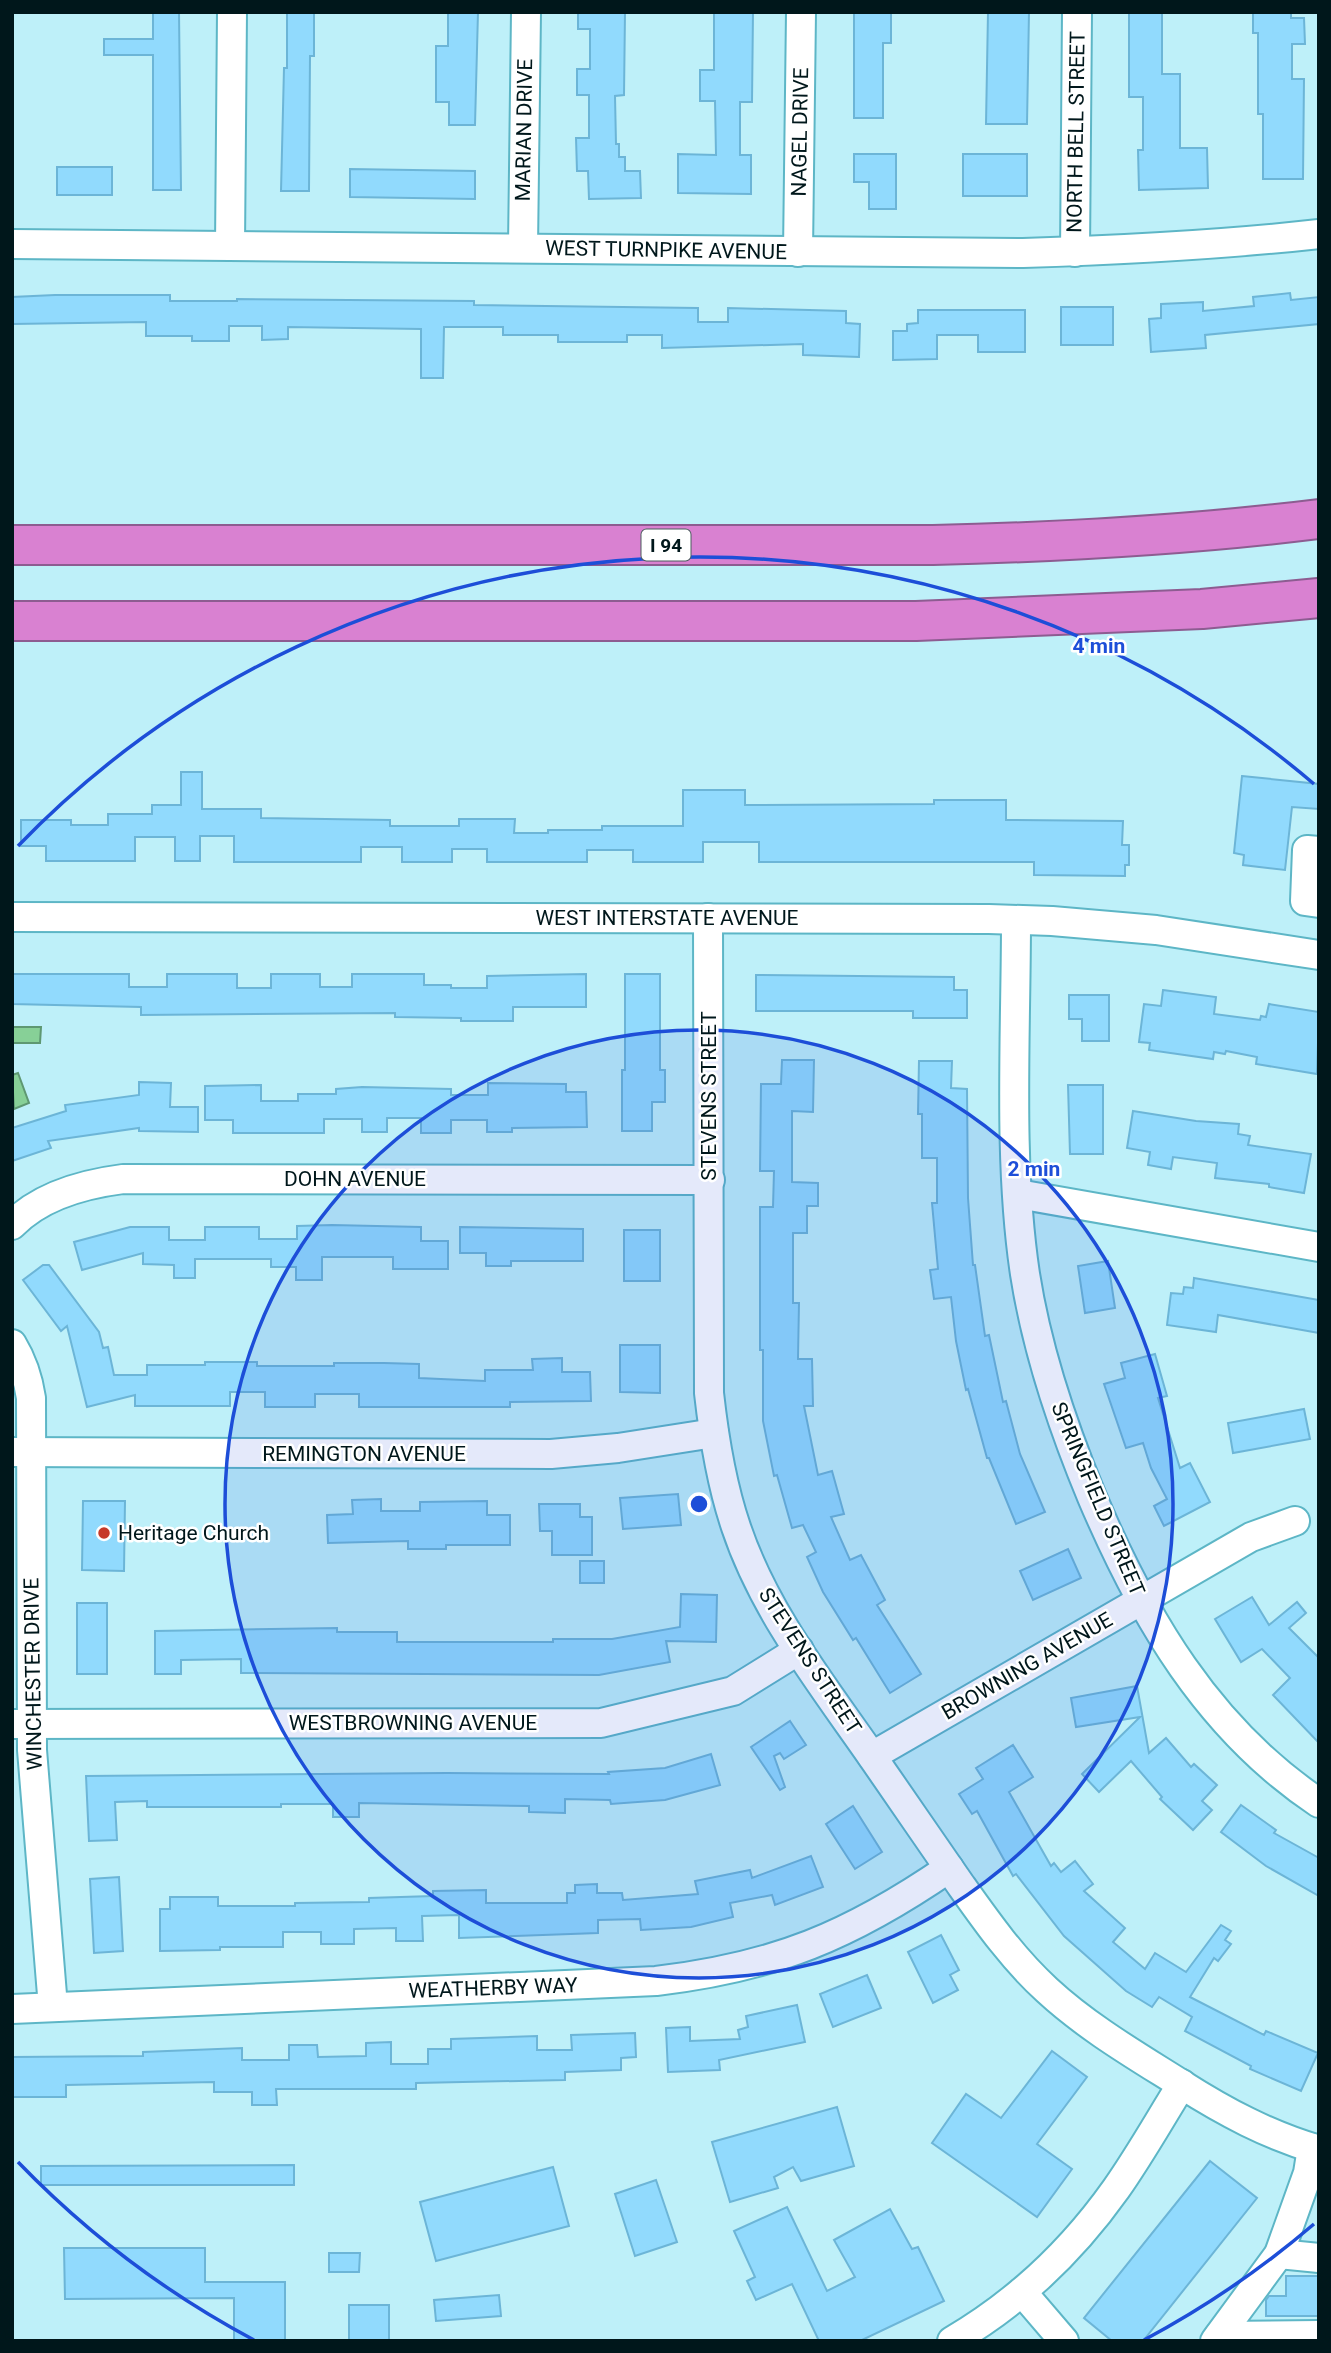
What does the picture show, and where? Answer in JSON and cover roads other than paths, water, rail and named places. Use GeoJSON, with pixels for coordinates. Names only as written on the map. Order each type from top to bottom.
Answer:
{"type":"FeatureCollection","features":[{"type":"Feature","properties":{"kind":"highway","name":"I 94"},"geometry":{"type":"LineString","coordinates":[[12,545],[946,545],[1150,536],[1319,519]]}},
{"type":"Feature","properties":{"kind":"highway"},"geometry":{"type":"LineString","coordinates":[[12,621],[916,621],[1202,610],[1319,598]]}},
{"type":"Feature","properties":{"kind":"street"},"geometry":{"type":"LineString","coordinates":[[230,246],[232,12]]}},
{"type":"Feature","properties":{"kind":"street","name":"MARIAN DRIVE"},"geometry":{"type":"LineString","coordinates":[[523,247],[526,12]]}},
{"type":"Feature","properties":{"kind":"street","name":"NAGEL DRIVE"},"geometry":{"type":"LineString","coordinates":[[798,252],[801,12]]}},
{"type":"Feature","properties":{"kind":"street","name":"NORTH BELL STREET"},"geometry":{"type":"LineString","coordinates":[[1075,251],[1077,12]]}},
{"type":"Feature","properties":{"kind":"street","name":"WEST TURNPIKE AVENUE"},"geometry":{"type":"LineString","coordinates":[[12,244],[523,247],[798,252],[1075,251],[1240,242],[1319,234]]}},
{"type":"Feature","properties":{"kind":"street"},"geometry":{"type":"LineString","coordinates":[[1319,851],[1307,850],[1305,901],[1319,903]]}},
{"type":"Feature","properties":{"kind":"street","name":"WEST INTERSTATE AVENUE"},"geometry":{"type":"LineString","coordinates":[[12,917],[1016,920],[1156,930],[1319,955]]}},
{"type":"Feature","properties":{"kind":"street","name":"STEVENS STREET"},"geometry":{"type":"LineString","coordinates":[[708,918],[710,1180],[707,1366],[714,1433],[727,1499],[763,1591],[799,1650],[1005,1947],[1046,1990],[1117,2044],[1228,2113],[1315,2149]]}},
{"type":"Feature","properties":{"kind":"street","name":"SPRINGFIELD STREET"},"geometry":{"type":"LineString","coordinates":[[1016,920],[1015,1090],[1018,1195],[1025,1273],[1050,1382],[1087,1483],[1140,1600],[1182,1667],[1218,1714],[1260,1757],[1319,1803]]}},
{"type":"Feature","properties":{"kind":"street","name":"DOHN AVENUE"},"geometry":{"type":"LineString","coordinates":[[12,1225],[42,1202],[66,1191],[124,1179],[710,1180]]}},
{"type":"Feature","properties":{"kind":"street"},"geometry":{"type":"LineString","coordinates":[[1018,1195],[1319,1247]]}},
{"type":"Feature","properties":{"kind":"street","name":"WINCHESTER DRIVE"},"geometry":{"type":"LineString","coordinates":[[12,1344],[28,1378],[31,1398],[22,1452],[22,1724],[53,2007]]}},
{"type":"Feature","properties":{"kind":"street","name":"REMINGTON AVENUE"},"geometry":{"type":"LineString","coordinates":[[22,1452],[551,1454],[618,1448],[714,1433]]}},
{"type":"Feature","properties":{"kind":"street","name":"BROWNING AVENUE"},"geometry":{"type":"LineString","coordinates":[[872,1756],[1251,1537],[1295,1521]]}},
{"type":"Feature","properties":{"kind":"street","name":"WESTBROWNING AVENUE"},"geometry":{"type":"LineString","coordinates":[[22,1724],[601,1723],[733,1691],[799,1650]]}},
{"type":"Feature","properties":{"kind":"street","name":"WEATHERBY WAY"},"geometry":{"type":"LineString","coordinates":[[12,2009],[656,1981],[689,1977],[748,1966],[824,1940],[884,1911],[949,1868]]}},
{"type":"Feature","properties":{"kind":"street"},"geometry":{"type":"LineString","coordinates":[[951,2341],[1022,2292],[1066,2250],[1101,2210],[1182,2084]]}},
{"type":"Feature","properties":{"kind":"street"},"geometry":{"type":"LineString","coordinates":[[1217,2338],[1279,2254],[1315,2149]]}},
{"type":"Feature","properties":{"kind":"street"},"geometry":{"type":"LineString","coordinates":[[1279,2254],[1319,2258]]}},
{"type":"Feature","properties":{"kind":"street"},"geometry":{"type":"LineString","coordinates":[[1022,2292],[1064,2341]]}},
{"type":"Feature","properties":{"kind":"street"},"geometry":{"type":"LineString","coordinates":[[1217,2338],[1319,2335]]}},
{"type":"Feature","properties":{"kind":"place","name":"Heritage Church"},"geometry":{"type":"Point","coordinates":[104,1533]}}]}
